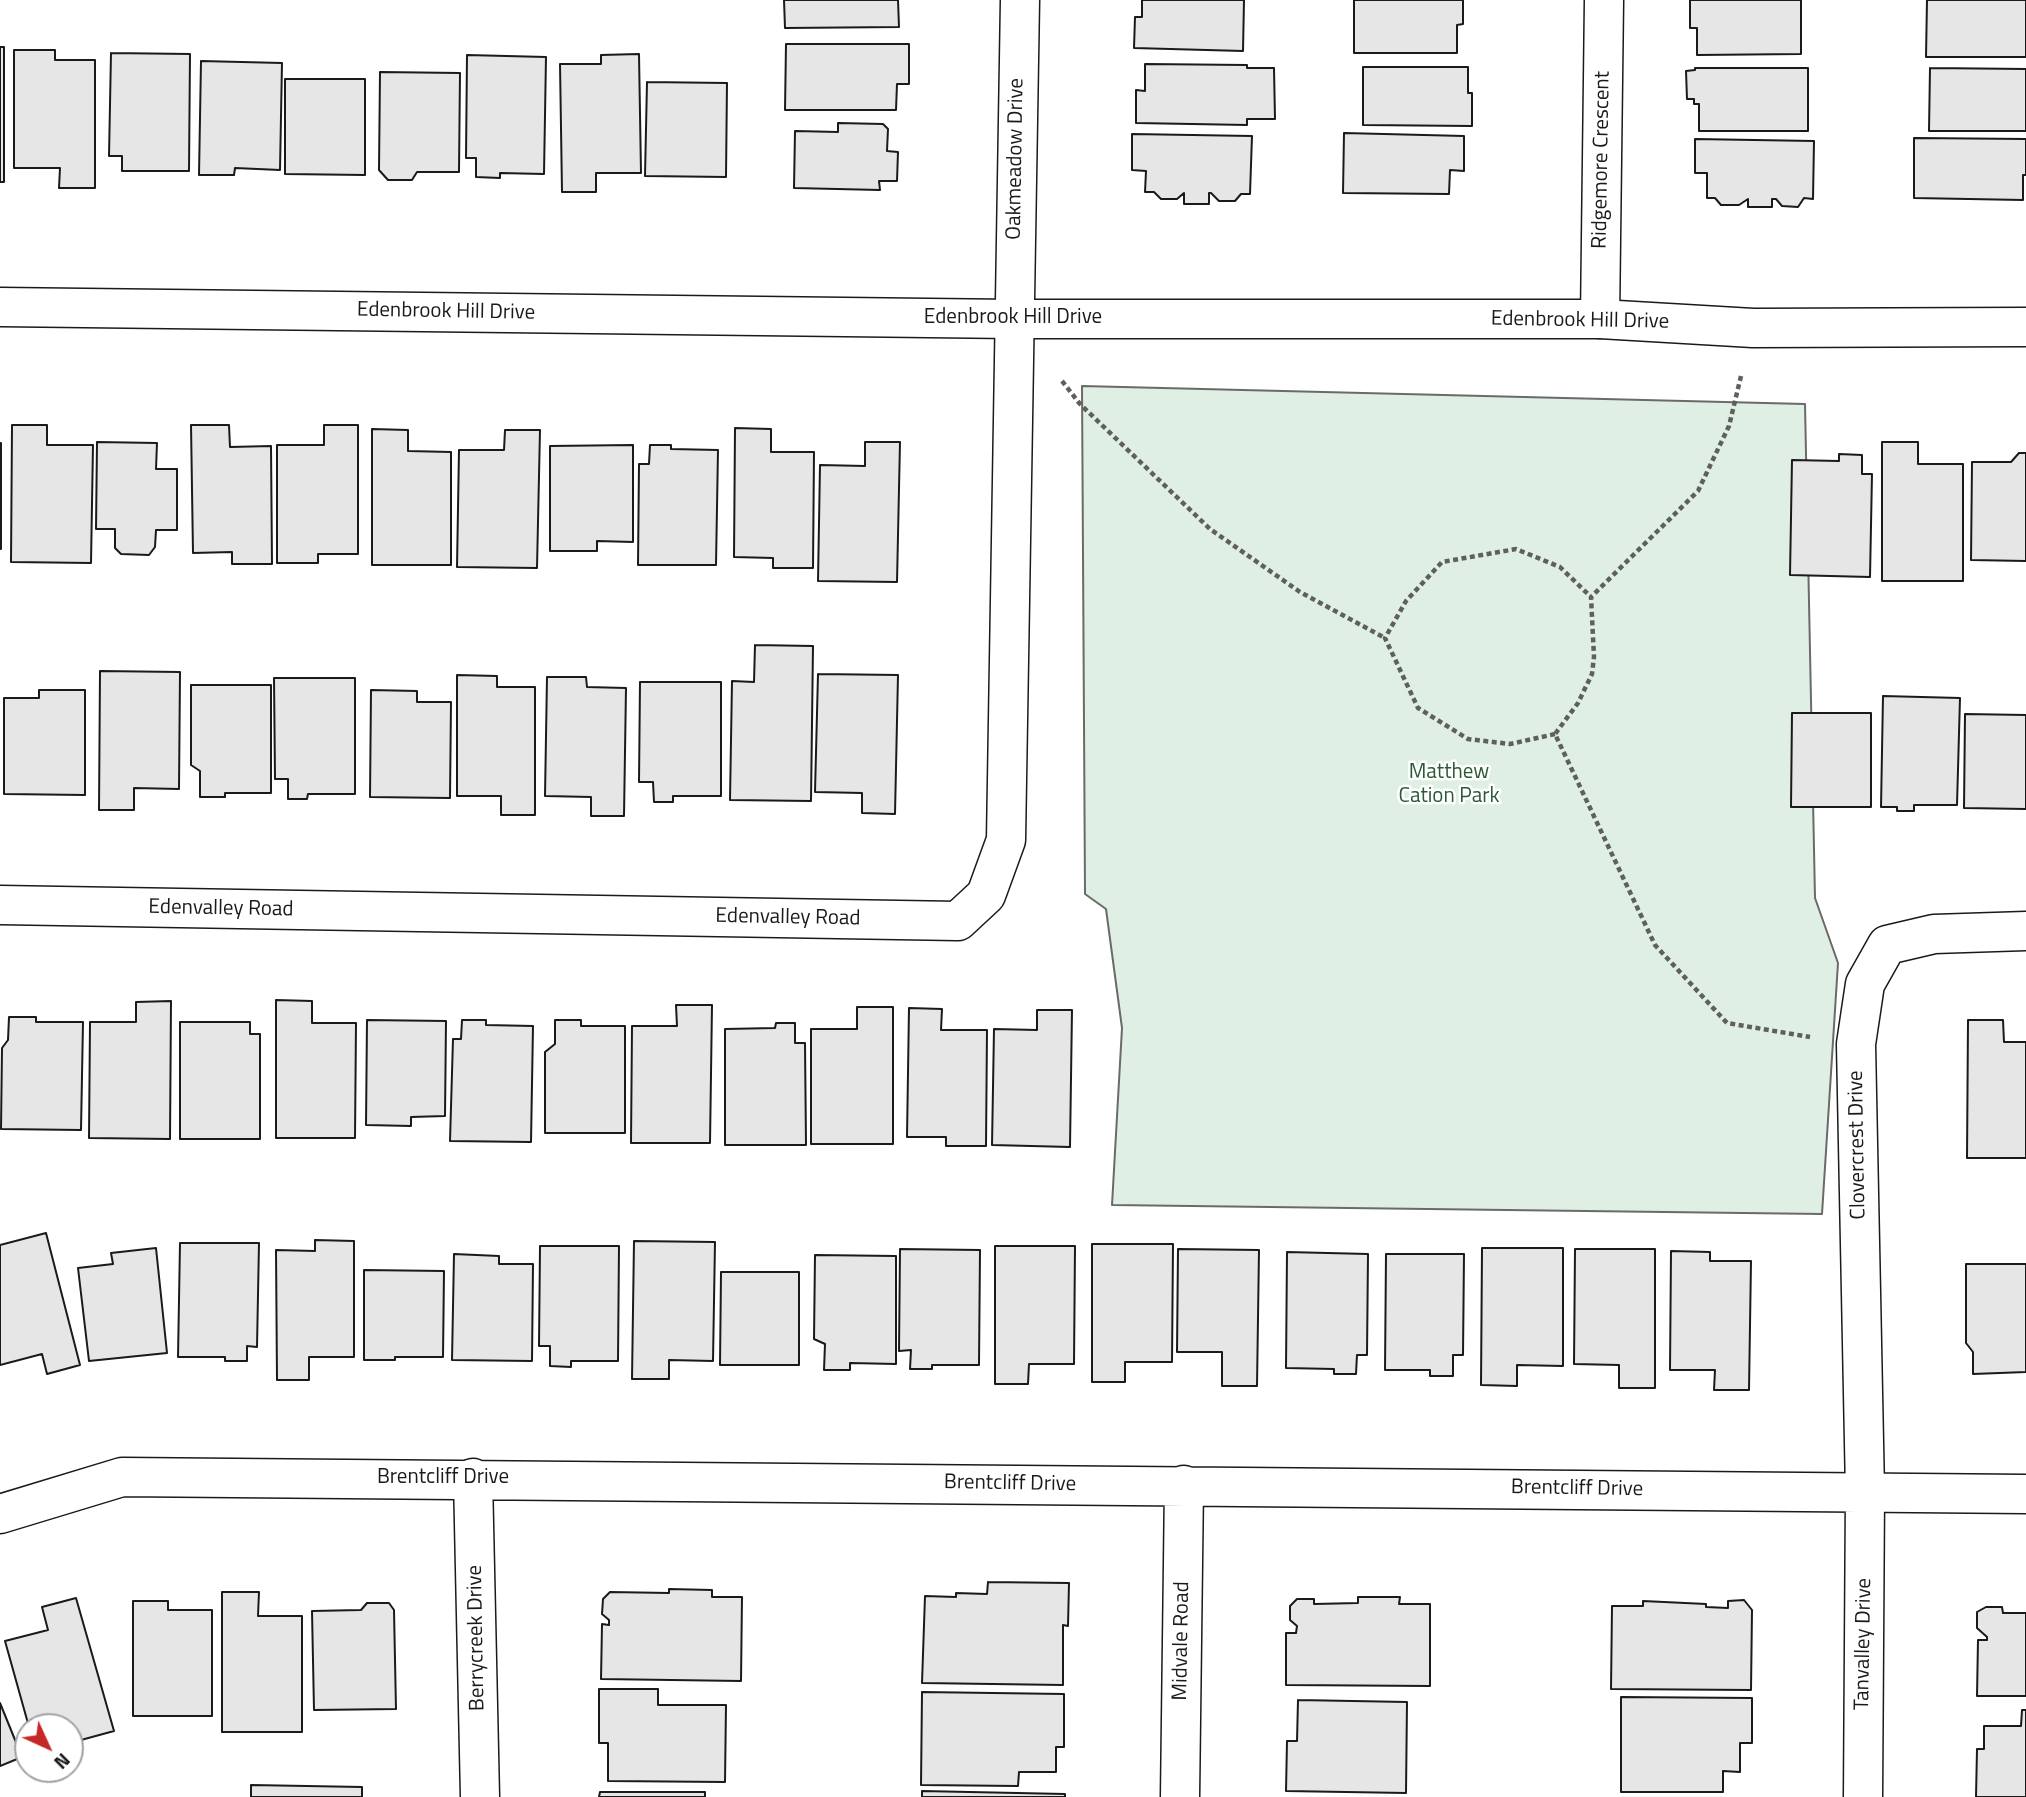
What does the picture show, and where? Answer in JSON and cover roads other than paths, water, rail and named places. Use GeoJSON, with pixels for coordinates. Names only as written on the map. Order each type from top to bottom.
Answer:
{"type":"FeatureCollection","features":[{"type":"Feature","properties":{"kind":"street","name":"Oakmeadow Drive"},"geometry":{"type":"LineString","coordinates":[[1013,319],[1020,0]]}},
{"type":"Feature","properties":{"kind":"street","name":"Ridgemore Crescent"},"geometry":{"type":"LineString","coordinates":[[1600,319],[1604,0]]}},
{"type":"Feature","properties":{"kind":"street","name":"Edenbrook Hill Drive"},"geometry":{"type":"LineString","coordinates":[[0,307],[1013,319],[1600,319],[1753,328],[2026,327]]}},
{"type":"Feature","properties":{"kind":"street","name":"Edenvalley Road"},"geometry":{"type":"LineString","coordinates":[[0,905],[958,921],[986,895],[1006,840],[1013,319]]}},
{"type":"Feature","properties":{"kind":"street","name":"Clovercrest Drive"},"geometry":{"type":"LineString","coordinates":[[1866,1492],[1856,1044],[1865,984],[1887,945],[1934,933],[2026,931]]}},
{"type":"Feature","properties":{"kind":"street","name":"Brentcliff Drive"},"geometry":{"type":"LineString","coordinates":[[0,1514],[122,1477],[473,1478],[2026,1494]]}},
{"type":"Feature","properties":{"kind":"street","name":"Berrycreek Drive"},"geometry":{"type":"LineString","coordinates":[[473,1478],[480,1797]]}},
{"type":"Feature","properties":{"kind":"street","name":"Midvale Road"},"geometry":{"type":"LineString","coordinates":[[1180,1797],[1184,1485]]}},
{"type":"Feature","properties":{"kind":"street","name":"Tanvalley Drive"},"geometry":{"type":"LineString","coordinates":[[1863,1797],[1866,1492]]}},
{"type":"Feature","properties":{"kind":"park label","name":"Matthew Cation Park"},"geometry":{"type":"Point","coordinates":[1449,785]}}]}
